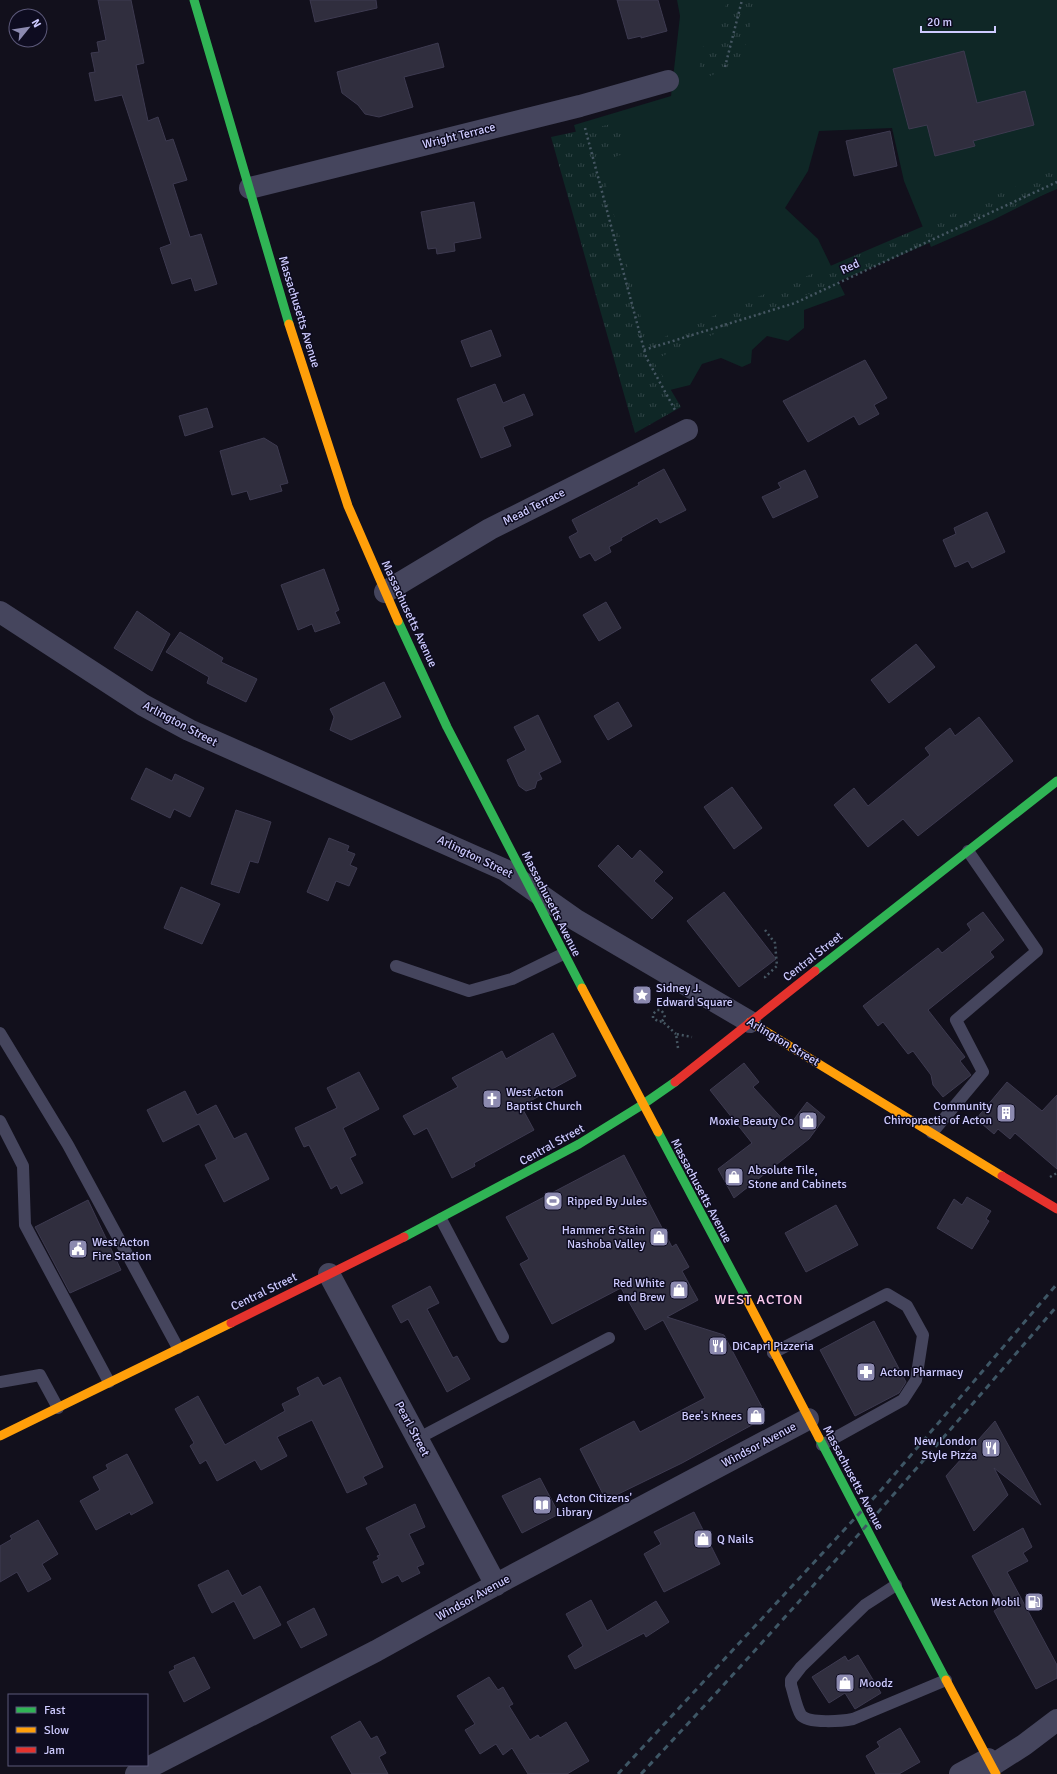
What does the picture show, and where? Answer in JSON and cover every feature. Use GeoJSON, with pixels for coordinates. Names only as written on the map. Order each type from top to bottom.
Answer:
{"type":"FeatureCollection","features":[{"type":"Feature","properties":{"kind":"main road","name":"Massachusetts Avenue"},"geometry":{"type":"LineString","coordinates":[[194,0],[299,358],[334,467],[365,548],[459,752],[527,885],[991,1766]]}},
{"type":"Feature","properties":{"kind":"main road","name":"Central Street"},"geometry":{"type":"LineString","coordinates":[[0,1436],[441,1219],[554,1158],[642,1105],[1057,781]]}},
{"type":"Feature","properties":{"kind":"main road","name":"Arlington Street"},"geometry":{"type":"LineString","coordinates":[[750,1022],[1057,1209]]}},
{"type":"Feature","properties":{"kind":"street","name":"Wright Terrace"},"geometry":{"type":"LineString","coordinates":[[250,188],[580,106],[668,81]]}},
{"type":"Feature","properties":{"kind":"street","name":"Mead Terrace"},"geometry":{"type":"LineString","coordinates":[[385,592],[490,529],[687,430]]}},
{"type":"Feature","properties":{"kind":"street","name":"Arlington Street"},"geometry":{"type":"LineString","coordinates":[[0,612],[64,655],[174,723],[235,752],[483,859],[505,870],[576,920],[750,1022]]}},
{"type":"Feature","properties":{"kind":"street","name":"Pearl Street"},"geometry":{"type":"LineString","coordinates":[[329,1274],[496,1585]]}},
{"type":"Feature","properties":{"kind":"street","name":"Windsor Avenue"},"geometry":{"type":"LineString","coordinates":[[136,1774],[376,1651],[496,1585],[808,1419]]}},
{"type":"Feature","properties":{"kind":"street"},"geometry":{"type":"LineString","coordinates":[[960,1774],[991,1766],[1024,1745],[1057,1720]]}},
{"type":"Feature","properties":{"kind":"lane"},"geometry":{"type":"LineString","coordinates":[[932,1132],[983,1072],[956,1020],[1037,951],[968,851]]}},
{"type":"Feature","properties":{"kind":"lane"},"geometry":{"type":"LineString","coordinates":[[396,966],[469,991],[512,979],[563,954]]}},
{"type":"Feature","properties":{"kind":"lane"},"geometry":{"type":"LineString","coordinates":[[0,1033],[68,1145],[178,1348]]}},
{"type":"Feature","properties":{"kind":"lane"},"geometry":{"type":"LineString","coordinates":[[0,1121],[23,1166],[25,1226],[109,1382]]}},
{"type":"Feature","properties":{"kind":"lane"},"geometry":{"type":"LineString","coordinates":[[441,1219],[504,1337]]}},
{"type":"Feature","properties":{"kind":"lane"},"geometry":{"type":"LineString","coordinates":[[773,1353],[887,1294],[907,1306],[923,1335],[916,1380],[903,1400],[822,1446]]}},
{"type":"Feature","properties":{"kind":"lane"},"geometry":{"type":"LineString","coordinates":[[417,1439],[609,1338]]}},
{"type":"Feature","properties":{"kind":"lane"},"geometry":{"type":"LineString","coordinates":[[0,1382],[40,1375],[58,1408]]}},
{"type":"Feature","properties":{"kind":"lane"},"geometry":{"type":"LineString","coordinates":[[896,1585],[865,1605],[801,1667],[791,1680],[791,1685],[801,1715],[807,1719],[842,1722],[853,1719],[946,1680]]}},
{"type":"Feature","properties":{"kind":"path"},"geometry":{"type":"LineString","coordinates":[[725,67],[742,0]]}},
{"type":"Feature","properties":{"kind":"path"},"geometry":{"type":"LineString","coordinates":[[580,106],[646,357],[687,430]]}},
{"type":"Feature","properties":{"kind":"path","name":"Red"},"geometry":{"type":"LineString","coordinates":[[644,350],[795,303],[1057,182]]}},
{"type":"Feature","properties":{"kind":"path"},"geometry":{"type":"LineString","coordinates":[[765,930],[775,943],[777,966],[765,976],[766,980]]}},
{"type":"Feature","properties":{"kind":"path"},"geometry":{"type":"LineString","coordinates":[[662,1021],[665,1018],[664,1014],[661,1010],[657,1010],[653,1014],[653,1018],[659,1022],[662,1021],[676,1034],[693,1037]]}},
{"type":"Feature","properties":{"kind":"path"},"geometry":{"type":"LineString","coordinates":[[676,1034],[678,1050]]}},
{"type":"Feature","properties":{"kind":"path"},"geometry":{"type":"LineString","coordinates":[[1048,1178],[1057,1173]]}},
{"type":"Feature","properties":{"kind":"green space"},"geometry":{"type":"Polygon","coordinates":[[[677,0],[1057,0],[1057,188],[993,220],[931,247],[904,181],[892,128],[819,131],[808,171],[785,208],[818,239],[845,295],[804,310],[804,328],[788,341],[767,336],[752,350],[751,363],[742,367],[721,358],[702,364],[690,385],[654,394],[636,355],[574,125],[671,96],[680,16],[677,0]]]}},
{"type":"Feature","properties":{"kind":"green space"},"geometry":{"type":"Polygon","coordinates":[[[727,0],[756,0],[741,66],[703,78],[695,49],[717,43],[727,0]]]}},
{"type":"Feature","properties":{"kind":"green space"},"geometry":{"type":"Polygon","coordinates":[[[621,122],[626,153],[600,162],[648,344],[1057,169],[1057,189],[653,360],[681,407],[635,433],[551,137],[621,122]]]}},
{"type":"Feature","properties":{"kind":"building"},"geometry":{"type":"Polygon","coordinates":[[[98,0],[131,0],[144,63],[136,65],[148,121],[158,117],[166,141],[173,139],[187,180],[173,184],[190,237],[201,234],[217,284],[195,291],[191,278],[172,284],[160,248],[171,244],[122,95],[95,101],[89,73],[95,72],[91,53],[99,52],[97,42],[106,40],[98,0]]]}},
{"type":"Feature","properties":{"kind":"building"},"geometry":{"type":"Polygon","coordinates":[[[310,0],[376,0],[377,8],[315,22],[310,0]]]}},
{"type":"Feature","properties":{"kind":"building"},"geometry":{"type":"Polygon","coordinates":[[[617,0],[658,0],[667,31],[641,38],[641,36],[628,39],[617,0]]]}},
{"type":"Feature","properties":{"kind":"building"},"geometry":{"type":"Polygon","coordinates":[[[438,43],[444,67],[404,77],[413,107],[379,117],[365,114],[358,105],[342,93],[337,72],[438,43]]]}},
{"type":"Feature","properties":{"kind":"building"},"geometry":{"type":"Polygon","coordinates":[[[964,51],[977,103],[1025,91],[1034,125],[973,141],[975,146],[935,156],[927,125],[909,129],[893,69],[964,51]]]}},
{"type":"Feature","properties":{"kind":"building"},"geometry":{"type":"Polygon","coordinates":[[[890,131],[897,166],[854,176],[846,141],[890,131]]]}},
{"type":"Feature","properties":{"kind":"building"},"geometry":{"type":"Polygon","coordinates":[[[474,202],[481,238],[454,243],[455,251],[437,254],[436,248],[428,249],[421,212],[474,202]]]}},
{"type":"Feature","properties":{"kind":"building"},"geometry":{"type":"Polygon","coordinates":[[[491,330],[501,356],[471,367],[461,341],[491,330]]]}},
{"type":"Feature","properties":{"kind":"building"},"geometry":{"type":"Polygon","coordinates":[[[865,360],[887,398],[874,405],[879,414],[859,425],[854,416],[808,442],[783,401],[865,360]]]}},
{"type":"Feature","properties":{"kind":"building"},"geometry":{"type":"Polygon","coordinates":[[[495,384],[503,403],[524,394],[533,415],[503,427],[511,446],[481,458],[457,399],[495,384]]]}},
{"type":"Feature","properties":{"kind":"building"},"geometry":{"type":"Polygon","coordinates":[[[207,408],[213,427],[185,436],[179,416],[207,408]]]}},
{"type":"Feature","properties":{"kind":"building"},"geometry":{"type":"Polygon","coordinates":[[[264,438],[277,446],[288,483],[280,485],[282,491],[250,500],[247,491],[232,495],[220,451],[264,438]]]}},
{"type":"Feature","properties":{"kind":"building"},"geometry":{"type":"Polygon","coordinates":[[[664,469],[686,510],[660,523],[657,518],[621,538],[622,540],[609,547],[611,552],[595,561],[590,553],[580,558],[569,537],[578,532],[572,520],[639,485],[638,483],[664,469]]]}},
{"type":"Feature","properties":{"kind":"building"},"geometry":{"type":"Polygon","coordinates":[[[805,470],[818,497],[773,518],[762,497],[781,488],[778,483],[805,470]]]}},
{"type":"Feature","properties":{"kind":"building"},"geometry":{"type":"Polygon","coordinates":[[[987,512],[1005,552],[972,568],[968,561],[955,567],[943,540],[956,534],[954,528],[987,512]]]}},
{"type":"Feature","properties":{"kind":"building"},"geometry":{"type":"Polygon","coordinates":[[[324,569],[339,610],[335,612],[340,623],[315,632],[312,624],[298,630],[281,585],[324,569]]]}},
{"type":"Feature","properties":{"kind":"building"},"geometry":{"type":"Polygon","coordinates":[[[606,602],[621,628],[599,641],[583,615],[606,602]]]}},
{"type":"Feature","properties":{"kind":"building"},"geometry":{"type":"Polygon","coordinates":[[[137,611],[170,634],[152,671],[114,648],[137,611]]]}},
{"type":"Feature","properties":{"kind":"building"},"geometry":{"type":"Polygon","coordinates":[[[180,632],[223,658],[221,662],[257,679],[246,702],[207,683],[209,677],[166,652],[180,632]]]}},
{"type":"Feature","properties":{"kind":"building"},"geometry":{"type":"Polygon","coordinates":[[[916,644],[935,667],[889,703],[871,680],[916,644]]]}},
{"type":"Feature","properties":{"kind":"building"},"geometry":{"type":"Polygon","coordinates":[[[384,682],[401,717],[351,740],[330,730],[334,717],[330,709],[384,682]]]}},
{"type":"Feature","properties":{"kind":"building"},"geometry":{"type":"Polygon","coordinates":[[[618,702],[632,726],[608,740],[594,716],[618,702]]]}},
{"type":"Feature","properties":{"kind":"building"},"geometry":{"type":"Polygon","coordinates":[[[538,715],[561,762],[539,773],[542,779],[537,781],[535,788],[526,791],[519,786],[507,760],[526,750],[514,727],[538,715]]]}},
{"type":"Feature","properties":{"kind":"building"},"geometry":{"type":"Polygon","coordinates":[[[979,717],[1013,761],[918,836],[903,819],[868,847],[834,805],[854,788],[868,806],[930,755],[925,748],[950,728],[955,736],[979,717]]]}},
{"type":"Feature","properties":{"kind":"building"},"geometry":{"type":"Polygon","coordinates":[[[146,768],[172,781],[175,774],[204,788],[190,817],[174,809],[170,818],[131,799],[146,768]]]}},
{"type":"Feature","properties":{"kind":"building"},"geometry":{"type":"Polygon","coordinates":[[[732,787],[762,828],[734,849],[704,807],[732,787]]]}},
{"type":"Feature","properties":{"kind":"building"},"geometry":{"type":"Polygon","coordinates":[[[236,810],[271,822],[258,863],[250,861],[239,893],[211,884],[236,810]]]}},
{"type":"Feature","properties":{"kind":"building"},"geometry":{"type":"Polygon","coordinates":[[[329,838],[349,846],[347,851],[355,854],[350,865],[357,868],[349,886],[336,881],[328,901],[307,892],[329,838]]]}},
{"type":"Feature","properties":{"kind":"building"},"geometry":{"type":"Polygon","coordinates":[[[618,845],[632,859],[640,850],[663,872],[654,881],[673,898],[652,919],[598,866],[618,845]]]}},
{"type":"Feature","properties":{"kind":"building"},"geometry":{"type":"Polygon","coordinates":[[[181,887],[220,904],[202,944],[164,928],[181,887]]]}},
{"type":"Feature","properties":{"kind":"building"},"geometry":{"type":"Polygon","coordinates":[[[724,892],[776,959],[739,987],[687,921],[724,892]]]}},
{"type":"Feature","properties":{"kind":"building"},"geometry":{"type":"Polygon","coordinates":[[[983,912],[1004,940],[990,952],[994,957],[928,1010],[965,1057],[960,1061],[971,1075],[943,1097],[933,1085],[931,1075],[913,1051],[908,1054],[883,1022],[878,1026],[863,1006],[938,948],[942,953],[971,930],[967,924],[983,912]]]}},
{"type":"Feature","properties":{"kind":"building","name":"West Acton Baptist Church"},"geometry":{"type":"Polygon","coordinates":[[[553,1033],[576,1076],[521,1106],[534,1130],[474,1163],[475,1166],[452,1178],[427,1128],[414,1135],[403,1116],[458,1087],[452,1078],[502,1051],[506,1059],[553,1033]]]}},
{"type":"Feature","properties":{"kind":"building"},"geometry":{"type":"Polygon","coordinates":[[[744,1063],[759,1082],[753,1087],[789,1126],[807,1102],[825,1117],[809,1139],[734,1198],[718,1169],[752,1143],[710,1090],[744,1063]]]}},
{"type":"Feature","properties":{"kind":"building"},"geometry":{"type":"Polygon","coordinates":[[[359,1072],[379,1109],[343,1128],[356,1155],[350,1158],[363,1183],[341,1194],[337,1185],[331,1189],[309,1145],[304,1147],[295,1128],[337,1108],[327,1088],[359,1072]]]}},
{"type":"Feature","properties":{"kind":"building"},"geometry":{"type":"Polygon","coordinates":[[[1007,1082],[1042,1111],[1057,1095],[1057,1169],[1015,1133],[1010,1139],[998,1129],[994,1134],[976,1119],[1007,1082]]]}},
{"type":"Feature","properties":{"kind":"building"},"geometry":{"type":"Polygon","coordinates":[[[185,1091],[197,1115],[216,1105],[234,1139],[246,1133],[269,1179],[224,1202],[205,1165],[217,1159],[199,1124],[163,1142],[147,1110],[185,1091]]]}},
{"type":"Feature","properties":{"kind":"building"},"geometry":{"type":"Polygon","coordinates":[[[624,1155],[672,1247],[676,1244],[689,1267],[682,1271],[698,1300],[667,1317],[724,1335],[765,1413],[761,1420],[682,1463],[606,1500],[580,1449],[634,1421],[640,1432],[705,1398],[663,1320],[645,1330],[621,1288],[552,1324],[520,1264],[529,1259],[506,1217],[624,1155]]]}},
{"type":"Feature","properties":{"kind":"building"},"geometry":{"type":"Polygon","coordinates":[[[967,1197],[991,1211],[986,1219],[989,1221],[972,1249],[937,1228],[954,1199],[962,1205],[967,1197]]]}},
{"type":"Feature","properties":{"kind":"building","name":"West Acton Fire Station"},"geometry":{"type":"Polygon","coordinates":[[[88,1200],[121,1270],[70,1293],[35,1227],[88,1200]]]}},
{"type":"Feature","properties":{"kind":"building"},"geometry":{"type":"Polygon","coordinates":[[[836,1205],[858,1245],[806,1272],[785,1233],[836,1205]]]}},
{"type":"Feature","properties":{"kind":"building"},"geometry":{"type":"Polygon","coordinates":[[[430,1286],[439,1303],[427,1309],[453,1358],[457,1356],[470,1379],[447,1392],[408,1319],[401,1323],[392,1306],[430,1286]]]}},
{"type":"Feature","properties":{"kind":"building","name":"Acton Pharmacy"},"geometry":{"type":"Polygon","coordinates":[[[874,1321],[906,1382],[899,1393],[855,1416],[820,1350],[874,1321]]]}},
{"type":"Feature","properties":{"kind":"building"},"geometry":{"type":"Polygon","coordinates":[[[318,1377],[323,1386],[340,1377],[383,1467],[363,1477],[367,1484],[347,1493],[312,1420],[277,1437],[287,1456],[261,1470],[255,1460],[217,1481],[206,1460],[200,1464],[190,1446],[194,1443],[175,1409],[198,1396],[225,1445],[285,1411],[282,1404],[300,1395],[297,1388],[318,1377]]]}},
{"type":"Feature","properties":{"kind":"building","name":"New London Style Pizza"},"geometry":{"type":"Polygon","coordinates":[[[995,1421],[1041,1505],[994,1468],[1008,1495],[974,1531],[946,1476],[995,1421]]]}},
{"type":"Feature","properties":{"kind":"building"},"geometry":{"type":"Polygon","coordinates":[[[127,1454],[153,1503],[131,1515],[130,1512],[96,1530],[80,1501],[100,1490],[93,1477],[108,1469],[106,1465],[127,1454]]]}},
{"type":"Feature","properties":{"kind":"building","name":"Acton Citizens' Library"},"geometry":{"type":"Polygon","coordinates":[[[540,1478],[559,1514],[522,1533],[502,1496],[540,1478]]]}},
{"type":"Feature","properties":{"kind":"building"},"geometry":{"type":"Polygon","coordinates":[[[415,1504],[425,1527],[409,1534],[424,1564],[417,1567],[420,1573],[402,1582],[398,1575],[382,1583],[373,1562],[379,1559],[377,1556],[380,1555],[366,1528],[415,1504]]]}},
{"type":"Feature","properties":{"kind":"building"},"geometry":{"type":"Polygon","coordinates":[[[694,1512],[720,1564],[664,1592],[644,1554],[661,1544],[654,1532],[694,1512]]]}},
{"type":"Feature","properties":{"kind":"building"},"geometry":{"type":"Polygon","coordinates":[[[38,1520],[58,1554],[42,1564],[51,1579],[28,1592],[17,1572],[0,1582],[0,1546],[12,1539],[10,1536],[38,1520]]]}},
{"type":"Feature","properties":{"kind":"building"},"geometry":{"type":"Polygon","coordinates":[[[1023,1528],[1032,1547],[1023,1553],[1028,1561],[1007,1572],[1057,1665],[1057,1678],[1036,1689],[994,1611],[1000,1607],[972,1556],[1023,1528]]]}},
{"type":"Feature","properties":{"kind":"building"},"geometry":{"type":"Polygon","coordinates":[[[228,1570],[242,1596],[260,1586],[281,1625],[254,1639],[234,1601],[212,1613],[198,1585],[228,1570]]]}},
{"type":"Feature","properties":{"kind":"building"},"geometry":{"type":"Polygon","coordinates":[[[591,1600],[607,1631],[656,1601],[669,1622],[646,1637],[644,1633],[575,1669],[568,1656],[583,1646],[566,1614],[591,1600]]]}},
{"type":"Feature","properties":{"kind":"building"},"geometry":{"type":"Polygon","coordinates":[[[314,1608],[327,1635],[301,1648],[287,1622],[314,1608]]]}},
{"type":"Feature","properties":{"kind":"building","name":"Moodz"},"geometry":{"type":"Polygon","coordinates":[[[858,1655],[881,1693],[855,1709],[845,1693],[829,1703],[812,1677],[845,1656],[848,1661],[858,1655]]]}},
{"type":"Feature","properties":{"kind":"building"},"geometry":{"type":"Polygon","coordinates":[[[194,1657],[210,1688],[184,1702],[169,1672],[175,1669],[174,1666],[194,1657]]]}},
{"type":"Feature","properties":{"kind":"building"},"geometry":{"type":"Polygon","coordinates":[[[489,1677],[498,1690],[503,1687],[513,1704],[509,1706],[530,1740],[538,1735],[540,1738],[566,1722],[589,1761],[567,1774],[528,1774],[512,1748],[503,1755],[496,1744],[480,1754],[465,1730],[475,1724],[457,1696],[489,1677]]]}},
{"type":"Feature","properties":{"kind":"building"},"geometry":{"type":"Polygon","coordinates":[[[360,1721],[371,1739],[377,1736],[386,1753],[379,1757],[388,1774],[352,1774],[331,1737],[360,1721]]]}},
{"type":"Feature","properties":{"kind":"building"},"geometry":{"type":"Polygon","coordinates":[[[900,1728],[920,1762],[899,1774],[876,1774],[866,1756],[880,1747],[877,1742],[900,1728]]]}},
{"type":"Feature","properties":{"kind":"railway"},"geometry":{"type":"LineString","coordinates":[[618,1774],[882,1489],[1057,1284]]}},
{"type":"Feature","properties":{"kind":"railway"},"geometry":{"type":"LineString","coordinates":[[641,1774],[800,1601],[1057,1306]]}},
{"type":"Feature","properties":{"kind":"traffic: fast"},"geometry":{"type":"LineString","coordinates":[[194,0],[289,324]]}},
{"type":"Feature","properties":{"kind":"traffic: fast"},"geometry":{"type":"LineString","coordinates":[[398,621],[447,727],[582,988]]}},
{"type":"Feature","properties":{"kind":"traffic: fast"},"geometry":{"type":"LineString","coordinates":[[815,971],[1057,781]]}},
{"type":"Feature","properties":{"kind":"traffic: fast"},"geometry":{"type":"LineString","coordinates":[[404,1237],[579,1144],[642,1105],[675,1082]]}},
{"type":"Feature","properties":{"kind":"traffic: fast"},"geometry":{"type":"LineString","coordinates":[[658,1132],[747,1300]]}},
{"type":"Feature","properties":{"kind":"traffic: fast"},"geometry":{"type":"LineString","coordinates":[[819,1438],[946,1680]]}},
{"type":"Feature","properties":{"kind":"traffic: slow"},"geometry":{"type":"LineString","coordinates":[[289,324],[348,506],[398,621]]}},
{"type":"Feature","properties":{"kind":"traffic: slow"},"geometry":{"type":"LineString","coordinates":[[582,988],[658,1132]]}},
{"type":"Feature","properties":{"kind":"traffic: slow"},"geometry":{"type":"LineString","coordinates":[[750,1022],[1002,1176]]}},
{"type":"Feature","properties":{"kind":"traffic: slow"},"geometry":{"type":"LineString","coordinates":[[747,1300],[819,1438]]}},
{"type":"Feature","properties":{"kind":"traffic: slow"},"geometry":{"type":"LineString","coordinates":[[0,1436],[231,1323]]}},
{"type":"Feature","properties":{"kind":"traffic: slow"},"geometry":{"type":"LineString","coordinates":[[946,1680],[996,1774]]}},
{"type":"Feature","properties":{"kind":"traffic: jam"},"geometry":{"type":"LineString","coordinates":[[675,1082],[815,971]]}},
{"type":"Feature","properties":{"kind":"traffic: jam"},"geometry":{"type":"LineString","coordinates":[[1002,1176],[1057,1209]]}},
{"type":"Feature","properties":{"kind":"traffic: jam"},"geometry":{"type":"LineString","coordinates":[[231,1323],[404,1237]]}},
{"type":"Feature","properties":{"kind":"place","name":"Sidney J. Edward Square"},"geometry":{"type":"Point","coordinates":[642,995]}},
{"type":"Feature","properties":{"kind":"place","name":"West Acton Baptist Church"},"geometry":{"type":"Point","coordinates":[492,1099]}},
{"type":"Feature","properties":{"kind":"place","name":"Community Chiropractic of Acton"},"geometry":{"type":"Point","coordinates":[1006,1113]}},
{"type":"Feature","properties":{"kind":"place","name":"Moxie Beauty Co"},"geometry":{"type":"Point","coordinates":[808,1121]}},
{"type":"Feature","properties":{"kind":"place","name":"Absolute Tile, Stone and Cabinets"},"geometry":{"type":"Point","coordinates":[734,1177]}},
{"type":"Feature","properties":{"kind":"place","name":"Ripped By Jules"},"geometry":{"type":"Point","coordinates":[553,1201]}},
{"type":"Feature","properties":{"kind":"place","name":"Hammer & Stain Nashoba Valley"},"geometry":{"type":"Point","coordinates":[659,1237]}},
{"type":"Feature","properties":{"kind":"place","name":"West Acton Fire Station"},"geometry":{"type":"Point","coordinates":[78,1249]}},
{"type":"Feature","properties":{"kind":"place","name":"Red White and Brew"},"geometry":{"type":"Point","coordinates":[679,1290]}},
{"type":"Feature","properties":{"kind":"place","name":"DiCapri Pizzeria"},"geometry":{"type":"Point","coordinates":[718,1346]}},
{"type":"Feature","properties":{"kind":"place","name":"Acton Pharmacy"},"geometry":{"type":"Point","coordinates":[866,1372]}},
{"type":"Feature","properties":{"kind":"place","name":"Bee's Knees"},"geometry":{"type":"Point","coordinates":[756,1416]}},
{"type":"Feature","properties":{"kind":"place","name":"New London Style Pizza"},"geometry":{"type":"Point","coordinates":[991,1448]}},
{"type":"Feature","properties":{"kind":"place","name":"Acton Citizens' Library"},"geometry":{"type":"Point","coordinates":[542,1505]}},
{"type":"Feature","properties":{"kind":"place","name":"Q Nails"},"geometry":{"type":"Point","coordinates":[703,1539]}},
{"type":"Feature","properties":{"kind":"place","name":"West Acton Mobil"},"geometry":{"type":"Point","coordinates":[1034,1602]}},
{"type":"Feature","properties":{"kind":"place","name":"Moodz"},"geometry":{"type":"Point","coordinates":[845,1683]}},
{"type":"Feature","properties":{"kind":"district","name":"WEST ACTON"},"geometry":{"type":"Point","coordinates":[759,1299]}}]}
